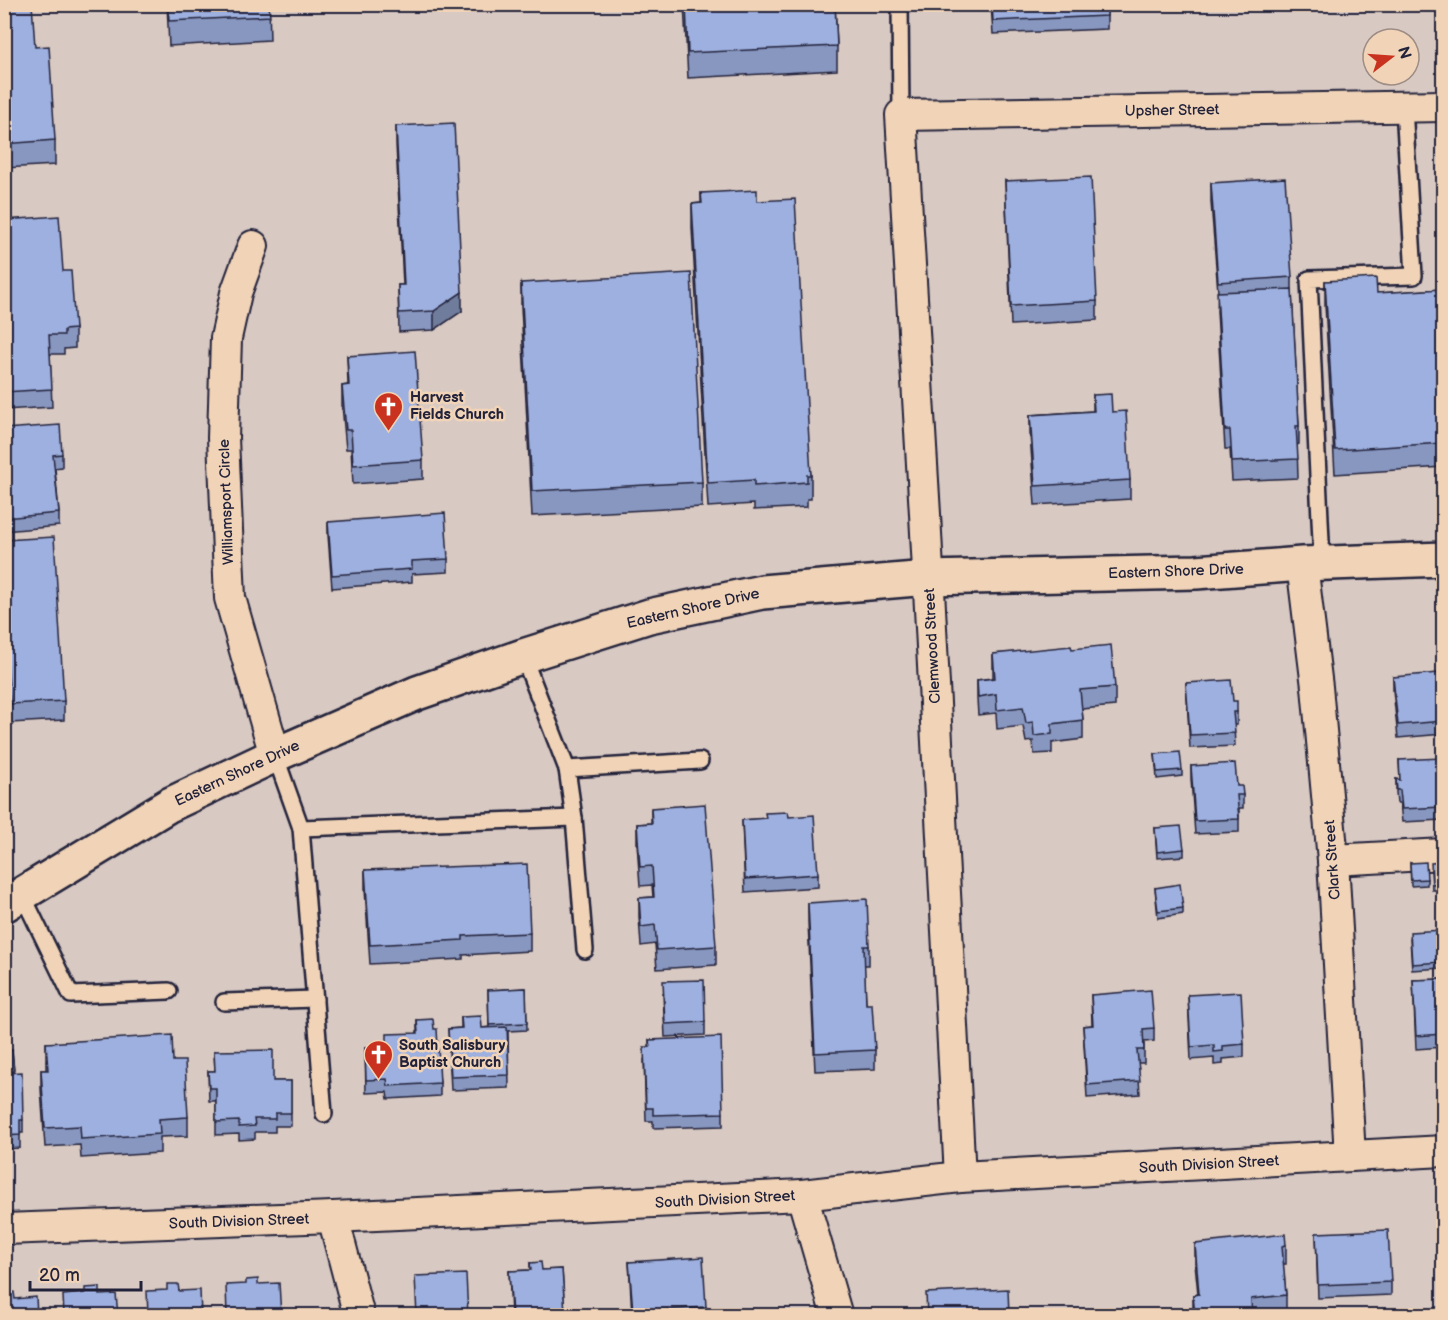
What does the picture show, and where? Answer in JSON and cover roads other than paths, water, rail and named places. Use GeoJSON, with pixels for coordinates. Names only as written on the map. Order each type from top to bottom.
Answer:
{"type":"FeatureCollection","features":[{"type":"Feature","properties":{"kind":"street","name":"Upsher Street"},"geometry":{"type":"LineString","coordinates":[[901,115],[1443,106]]}},
{"type":"Feature","properties":{"kind":"street","name":"Clemwood Street"},"geometry":{"type":"LineString","coordinates":[[901,115],[960,1177]]}},
{"type":"Feature","properties":{"kind":"street","name":"Williamsport Circle"},"geometry":{"type":"LineString","coordinates":[[253,246],[236,293],[226,338],[223,438],[230,598],[275,755]]}},
{"type":"Feature","properties":{"kind":"street","name":"Eastern Shore Drive"},"geometry":{"type":"LineString","coordinates":[[13,899],[169,805],[275,755],[417,693],[649,616],[762,592],[928,578],[1196,572],[1312,564],[1443,560]]}},
{"type":"Feature","properties":{"kind":"street","name":"Clark Street"},"geometry":{"type":"LineString","coordinates":[[1312,564],[1317,687],[1333,860],[1350,1156]]}},
{"type":"Feature","properties":{"kind":"street"},"geometry":{"type":"LineString","coordinates":[[1333,860],[1443,854]]}},
{"type":"Feature","properties":{"kind":"street","name":"South Division Street"},"geometry":{"type":"LineString","coordinates":[[4,1229],[333,1217],[802,1195],[960,1177],[1443,1151]]}},
{"type":"Feature","properties":{"kind":"street"},"geometry":{"type":"LineString","coordinates":[[802,1195],[837,1316]]}},
{"type":"Feature","properties":{"kind":"street"},"geometry":{"type":"LineString","coordinates":[[333,1217],[359,1316]]}},
{"type":"Feature","properties":{"kind":"lane"},"geometry":{"type":"LineString","coordinates":[[900,4],[901,115]]}},
{"type":"Feature","properties":{"kind":"lane"},"geometry":{"type":"LineString","coordinates":[[1312,564],[1309,279],[1413,276],[1404,107]]}},
{"type":"Feature","properties":{"kind":"lane"},"geometry":{"type":"LineString","coordinates":[[523,656],[567,769],[574,818],[585,950]]}},
{"type":"Feature","properties":{"kind":"lane"},"geometry":{"type":"LineString","coordinates":[[275,755],[302,828],[324,1114]]}},
{"type":"Feature","properties":{"kind":"lane"},"geometry":{"type":"LineString","coordinates":[[567,769],[700,761]]}},
{"type":"Feature","properties":{"kind":"lane"},"geometry":{"type":"LineString","coordinates":[[302,828],[574,818]]}},
{"type":"Feature","properties":{"kind":"lane"},"geometry":{"type":"LineString","coordinates":[[13,899],[71,996],[169,991]]}},
{"type":"Feature","properties":{"kind":"lane"},"geometry":{"type":"LineString","coordinates":[[224,1002],[315,999]]}},
{"type":"Feature","properties":{"kind":"place","name":"Harvest Fields Church"},"geometry":{"type":"Point","coordinates":[389,432]}},
{"type":"Feature","properties":{"kind":"place","name":"South Salisbury Baptist Church"},"geometry":{"type":"Point","coordinates":[378,1080]}}]}
